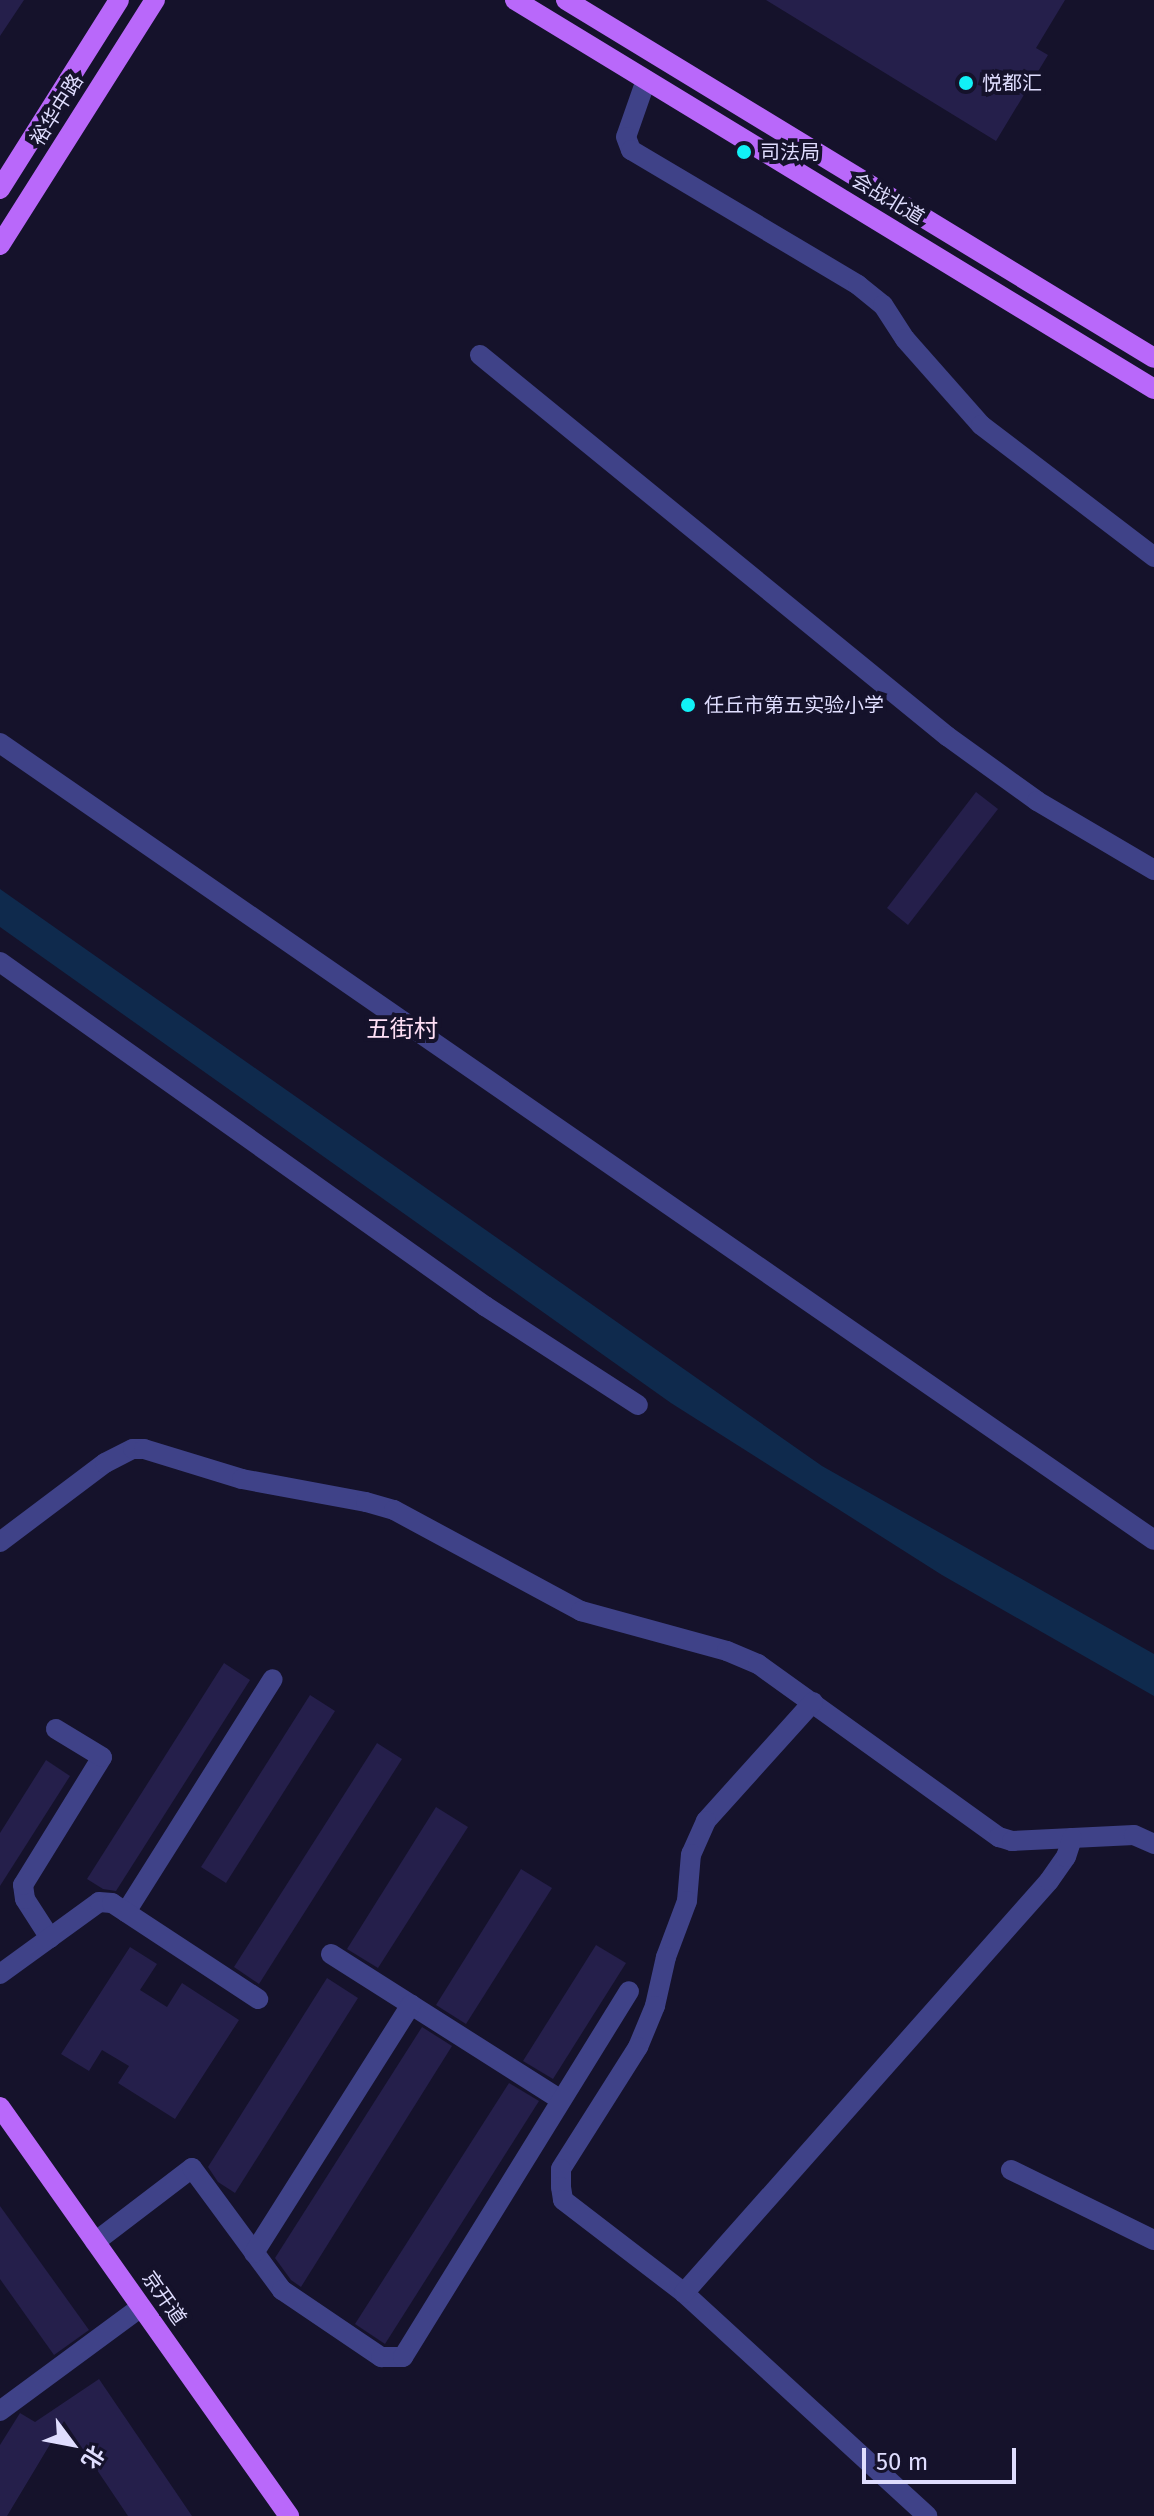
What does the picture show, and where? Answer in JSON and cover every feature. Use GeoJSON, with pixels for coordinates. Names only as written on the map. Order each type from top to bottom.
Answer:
{"type":"FeatureCollection","features":[{"type":"Feature","properties":{"kind":"main road","name":"裕华中路"},"geometry":{"type":"LineString","coordinates":[[0,189],[119,0]]}},
{"type":"Feature","properties":{"kind":"main road","name":"裕华中路"},"geometry":{"type":"LineString","coordinates":[[0,245],[155,0]]}},
{"type":"Feature","properties":{"kind":"main road","name":"会战北道"},"geometry":{"type":"LineString","coordinates":[[515,0],[1154,389]]}},
{"type":"Feature","properties":{"kind":"main road","name":"会战北道"},"geometry":{"type":"LineString","coordinates":[[566,0],[1154,358]]}},
{"type":"Feature","properties":{"kind":"main road","name":"京开道"},"geometry":{"type":"LineString","coordinates":[[0,2107],[289,2516]]}},
{"type":"Feature","properties":{"kind":"street"},"geometry":{"type":"LineString","coordinates":[[646,80],[626,137],[631,150],[858,285],[883,305],[905,339],[981,425],[1154,557]]}},
{"type":"Feature","properties":{"kind":"street"},"geometry":{"type":"LineString","coordinates":[[480,355],[947,736],[1037,801],[1154,870]]}},
{"type":"Feature","properties":{"kind":"street"},"geometry":{"type":"LineString","coordinates":[[0,743],[1154,1540]]}},
{"type":"Feature","properties":{"kind":"street"},"geometry":{"type":"LineString","coordinates":[[0,962],[485,1306],[638,1405]]}},
{"type":"Feature","properties":{"kind":"street"},"geometry":{"type":"LineString","coordinates":[[0,1542],[105,1463],[133,1449],[144,1449],[242,1479],[394,1510],[581,1611],[727,1651],[758,1664],[999,1837],[1012,1841],[1134,1835],[1154,1844]]}},
{"type":"Feature","properties":{"kind":"street"},"geometry":{"type":"LineString","coordinates":[[126,1912],[273,1679]]}},
{"type":"Feature","properties":{"kind":"street"},"geometry":{"type":"LineString","coordinates":[[813,1702],[706,1821],[691,1854],[687,1901],[666,1957],[655,2006],[638,2047],[561,2169],[563,2200],[684,2293],[927,2516]]}},
{"type":"Feature","properties":{"kind":"street"},"geometry":{"type":"LineString","coordinates":[[50,1938],[25,1899],[23,1885],[102,1757],[56,1729]]}},
{"type":"Feature","properties":{"kind":"street"},"geometry":{"type":"LineString","coordinates":[[684,2293],[1049,1881],[1066,1857],[1072,1838]]}},
{"type":"Feature","properties":{"kind":"street"},"geometry":{"type":"LineString","coordinates":[[0,1974],[99,1902],[112,1903],[258,1999]]}},
{"type":"Feature","properties":{"kind":"street"},"geometry":{"type":"LineString","coordinates":[[331,1954],[561,2100]]}},
{"type":"Feature","properties":{"kind":"street"},"geometry":{"type":"LineString","coordinates":[[95,2242],[192,2168],[282,2290],[381,2357],[403,2357],[629,1991]]}},
{"type":"Feature","properties":{"kind":"street"},"geometry":{"type":"LineString","coordinates":[[254,2253],[411,2005]]}},
{"type":"Feature","properties":{"kind":"street"},"geometry":{"type":"LineString","coordinates":[[1011,2170],[1154,2240]]}},
{"type":"Feature","properties":{"kind":"street"},"geometry":{"type":"LineString","coordinates":[[0,2411],[141,2307]]}},
{"type":"Feature","properties":{"kind":"water"},"geometry":{"type":"Polygon","coordinates":[[[0,889],[822,1466],[1154,1654],[1154,1696],[942,1575],[671,1403],[0,927],[0,889]]]}},
{"type":"Feature","properties":{"kind":"building"},"geometry":{"type":"Polygon","coordinates":[[[0,0],[24,0],[0,36],[0,0]]]}},
{"type":"Feature","properties":{"kind":"building","name":"悦都汇"},"geometry":{"type":"Polygon","coordinates":[[[766,0],[1065,0],[1036,48],[1048,55],[996,141],[766,0]]]}},
{"type":"Feature","properties":{"kind":"building"},"geometry":{"type":"Polygon","coordinates":[[[976,792],[998,809],[908,925],[887,908],[976,792]]]}},
{"type":"Feature","properties":{"kind":"building"},"geometry":{"type":"Polygon","coordinates":[[[224,1663],[250,1680],[116,1891],[103,1889],[87,1879],[224,1663]]]}},
{"type":"Feature","properties":{"kind":"building"},"geometry":{"type":"Polygon","coordinates":[[[310,1695],[335,1711],[226,1883],[201,1867],[310,1695]]]}},
{"type":"Feature","properties":{"kind":"building"},"geometry":{"type":"Polygon","coordinates":[[[377,1743],[402,1759],[259,1984],[234,1967],[377,1743]]]}},
{"type":"Feature","properties":{"kind":"building"},"geometry":{"type":"Polygon","coordinates":[[[46,1760],[70,1776],[0,1886],[0,1833],[46,1760]]]}},
{"type":"Feature","properties":{"kind":"building"},"geometry":{"type":"Polygon","coordinates":[[[436,1807],[468,1827],[378,1968],[347,1949],[436,1807]]]}},
{"type":"Feature","properties":{"kind":"building"},"geometry":{"type":"Polygon","coordinates":[[[521,1869],[552,1888],[466,2024],[436,2005],[521,1869]]]}},
{"type":"Feature","properties":{"kind":"building"},"geometry":{"type":"Polygon","coordinates":[[[596,1945],[626,1963],[553,2079],[523,2061],[596,1945]]]}},
{"type":"Feature","properties":{"kind":"building"},"geometry":{"type":"Polygon","coordinates":[[[130,1947],[157,1964],[140,1990],[167,2007],[182,1983],[239,2020],[175,2119],[118,2083],[129,2066],[102,2050],[89,2071],[61,2054],[130,1947]]]}},
{"type":"Feature","properties":{"kind":"building"},"geometry":{"type":"Polygon","coordinates":[[[327,1978],[358,1998],[235,2193],[218,2182],[208,2167],[327,1978]]]}},
{"type":"Feature","properties":{"kind":"building"},"geometry":{"type":"Polygon","coordinates":[[[422,2027],[452,2046],[301,2287],[291,2280],[275,2258],[422,2027]]]}},
{"type":"Feature","properties":{"kind":"building"},"geometry":{"type":"Polygon","coordinates":[[[509,2083],[539,2101],[385,2344],[355,2324],[509,2083]]]}},
{"type":"Feature","properties":{"kind":"building"},"geometry":{"type":"Polygon","coordinates":[[[0,2206],[89,2330],[54,2355],[0,2279],[0,2206]]]}},
{"type":"Feature","properties":{"kind":"building"},"geometry":{"type":"Polygon","coordinates":[[[99,2379],[192,2516],[128,2516],[64,2421],[7,2516],[0,2516],[0,2445],[20,2413],[35,2422],[99,2379]]]}},
{"type":"Feature","properties":{"kind":"place","name":"悦都汇"},"geometry":{"type":"Point","coordinates":[966,83]}},
{"type":"Feature","properties":{"kind":"place","name":"司法局"},"geometry":{"type":"Point","coordinates":[744,152]}},
{"type":"Feature","properties":{"kind":"place","name":"任丘市第五实验小学"},"geometry":{"type":"Point","coordinates":[688,705]}},
{"type":"Feature","properties":{"kind":"district","name":"五街村"},"geometry":{"type":"Point","coordinates":[402,1030]}}]}
